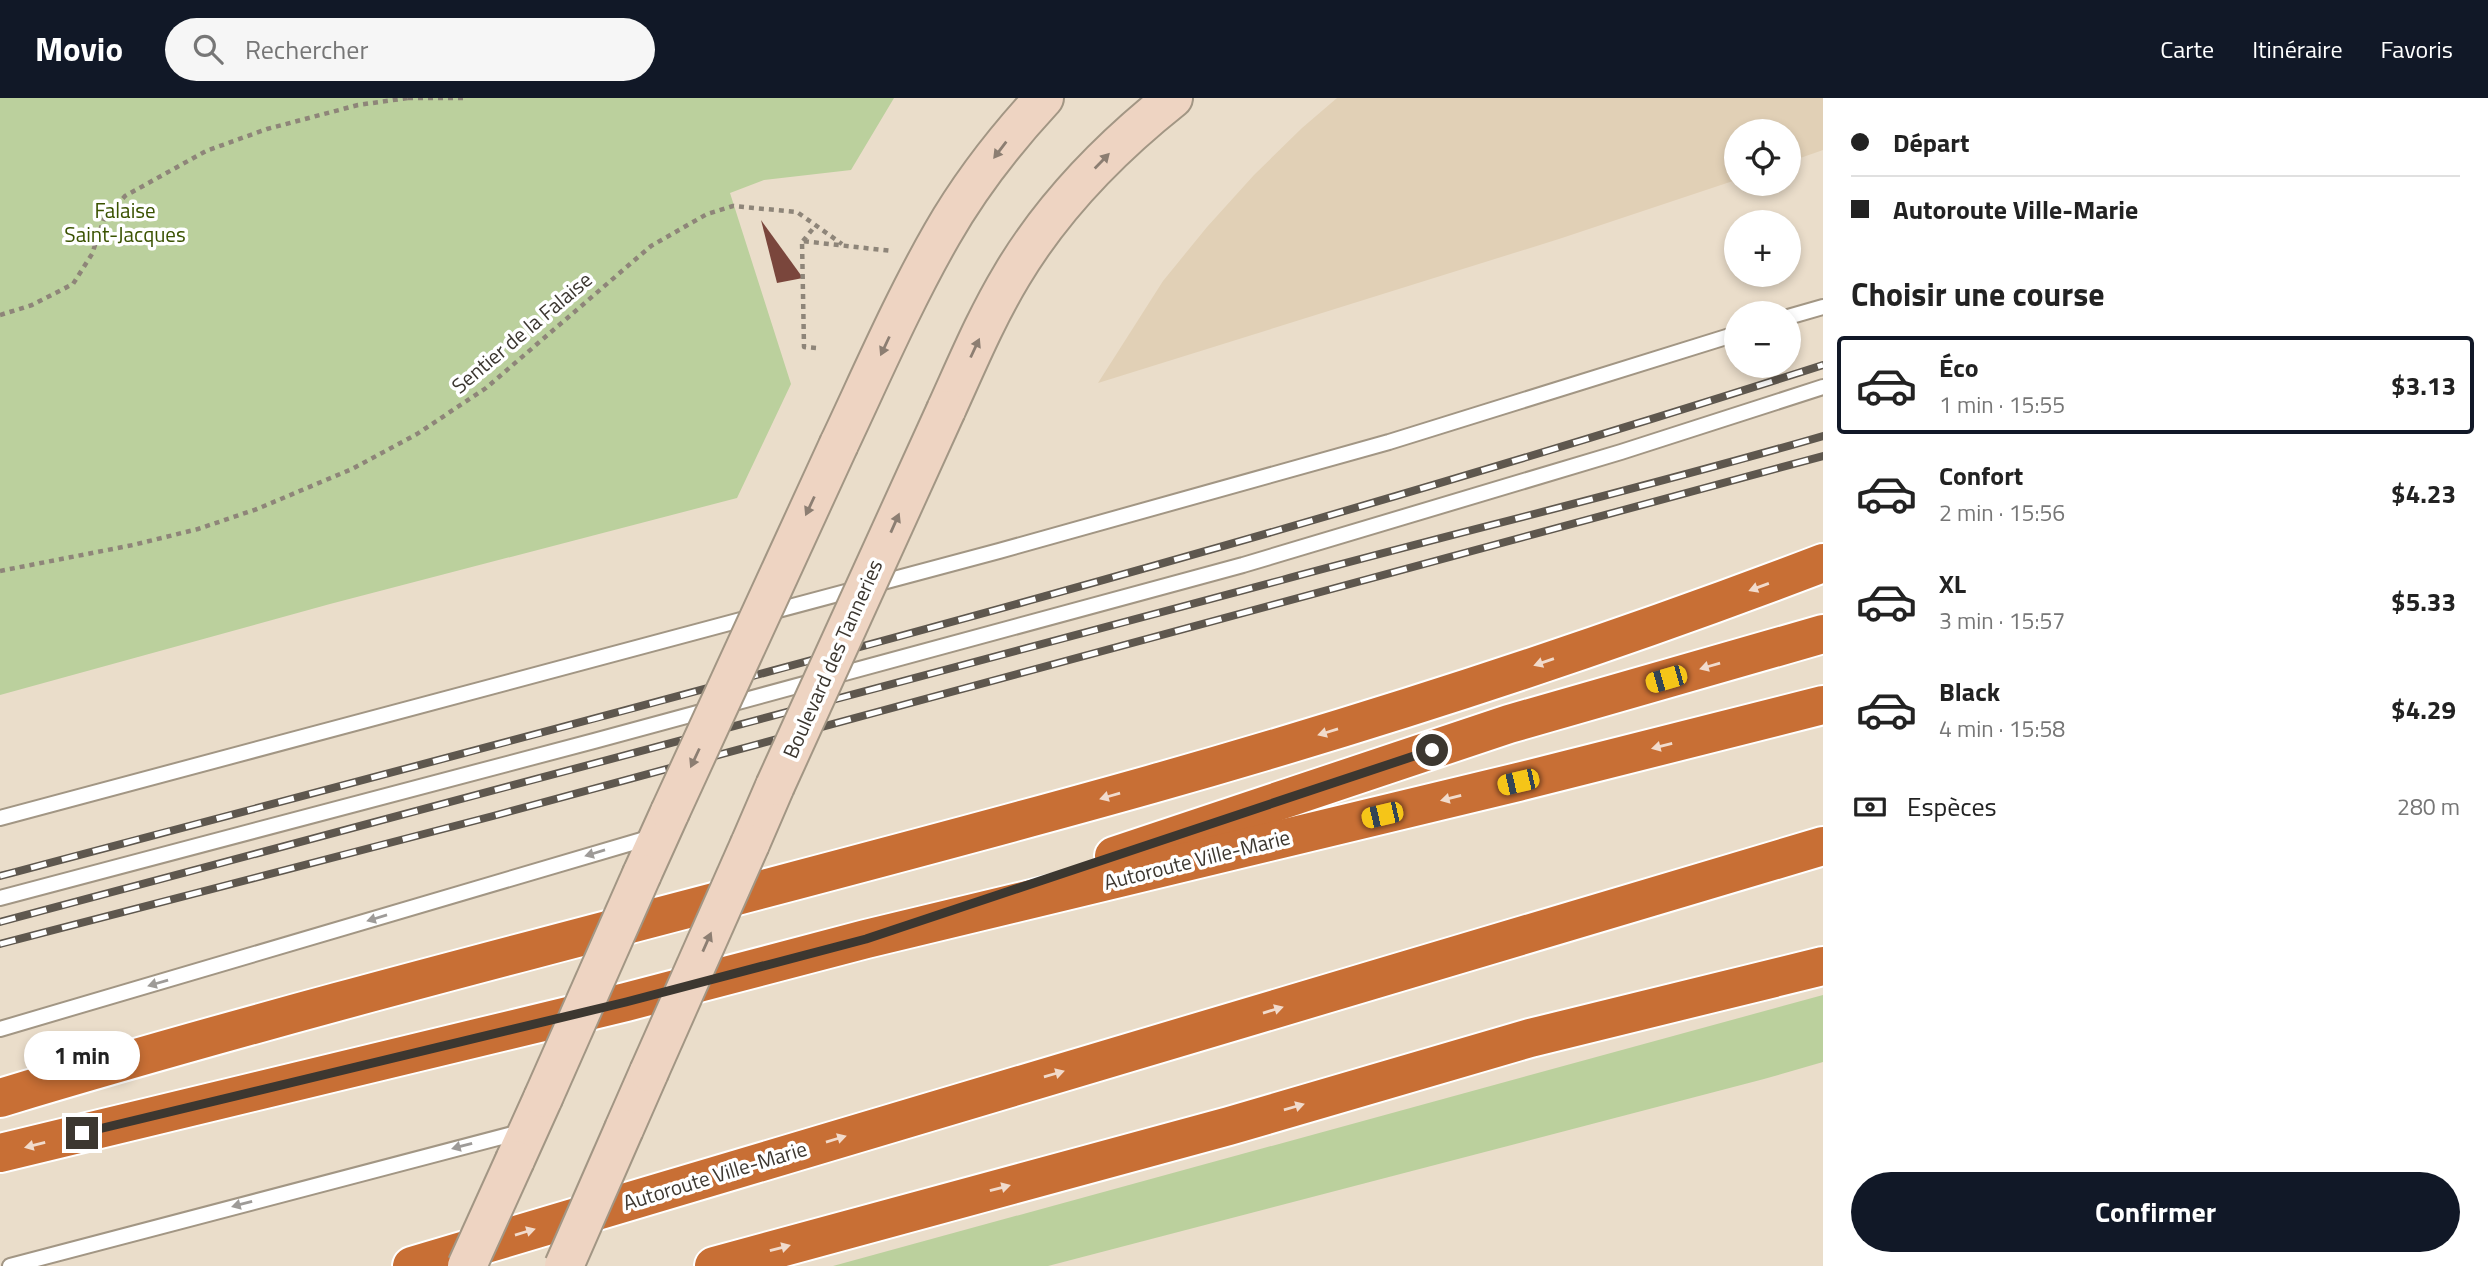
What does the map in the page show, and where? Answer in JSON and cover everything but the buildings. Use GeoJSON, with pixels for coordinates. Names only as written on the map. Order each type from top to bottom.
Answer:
{"type":"FeatureCollection","features":[{"type":"Feature","properties":{"kind":"highway"},"geometry":{"type":"LineString","coordinates":[[0,1098],[403,983],[987,830],[1170,779],[1501,677],[1823,563]]}},
{"type":"Feature","properties":{"kind":"highway"},"geometry":{"type":"LineString","coordinates":[[866,939],[1509,724],[1823,634]]}},
{"type":"Feature","properties":{"kind":"highway","name":"Autoroute Ville-Marie"},"geometry":{"type":"LineString","coordinates":[[0,1153],[626,1002],[866,939],[1518,782],[1823,705]]}},
{"type":"Feature","properties":{"kind":"highway","name":"Autoroute Ville-Marie"},"geometry":{"type":"LineString","coordinates":[[412,1266],[1823,846]]}},
{"type":"Feature","properties":{"kind":"highway"},"geometry":{"type":"LineString","coordinates":[[1530,1038],[1823,938]]}},
{"type":"Feature","properties":{"kind":"highway"},"geometry":{"type":"LineString","coordinates":[[714,1266],[1229,1126],[1530,1038],[1823,966]]}},
{"type":"Feature","properties":{"kind":"main road"},"geometry":{"type":"LineString","coordinates":[[467,1266],[665,823],[897,320],[942,233],[1009,138],[1044,98]]}},
{"type":"Feature","properties":{"kind":"main road","name":"Boulevard des Tanneries"},"geometry":{"type":"LineString","coordinates":[[564,1266],[775,786],[995,306],[1013,273],[1069,196],[1134,129],[1172,98]]}},
{"type":"Feature","properties":{"kind":"lane"},"geometry":{"type":"LineString","coordinates":[[1801,313],[1823,307]]}},
{"type":"Feature","properties":{"kind":"lane"},"geometry":{"type":"LineString","coordinates":[[0,818],[1013,548],[1389,442],[1724,338]]}},
{"type":"Feature","properties":{"kind":"lane"},"geometry":{"type":"LineString","coordinates":[[0,898],[1243,565],[1621,452],[1823,387]]}},
{"type":"Feature","properties":{"kind":"lane"},"geometry":{"type":"LineString","coordinates":[[0,1029],[665,823]]}},
{"type":"Feature","properties":{"kind":"lane"},"geometry":{"type":"LineString","coordinates":[[10,1266],[529,1129]]}},
{"type":"Feature","properties":{"kind":"path"},"geometry":{"type":"LineString","coordinates":[[0,315],[32,305],[73,284],[92,254],[104,219],[125,196],[206,151],[280,125],[358,105],[408,98],[464,98]]}},
{"type":"Feature","properties":{"kind":"path","name":"Sentier de la Falaise"},"geometry":{"type":"LineString","coordinates":[[0,571],[133,545],[198,528],[269,505],[352,469],[417,433],[486,388],[651,246],[707,214],[733,206],[797,212],[842,244],[893,251]]}},
{"type":"Feature","properties":{"kind":"path"},"geometry":{"type":"LineString","coordinates":[[815,226],[802,241],[804,347],[816,348]]}},
{"type":"Feature","properties":{"kind":"path"},"geometry":{"type":"LineString","coordinates":[[802,241],[842,244]]}},
{"type":"Feature","properties":{"kind":"shaded area"},"geometry":{"type":"Polygon","coordinates":[[[1337,98],[1823,98],[1823,150],[1801,158],[1801,119],[1724,119],[1724,184],[1562,238],[1098,383],[1163,281],[1254,175],[1337,98]]]}},
{"type":"Feature","properties":{"kind":"green space","name":"Falaise Saint-Jacques"},"geometry":{"type":"Polygon","coordinates":[[[0,98],[894,98],[851,170],[764,180],[730,193],[791,384],[737,498],[330,604],[0,695],[0,98]]]}},
{"type":"Feature","properties":{"kind":"green space"},"geometry":{"type":"Polygon","coordinates":[[[1823,995],[1823,1062],[1764,1079],[1048,1266],[833,1266],[1823,995]]]}},
{"type":"Feature","properties":{"kind":"railway"},"geometry":{"type":"LineString","coordinates":[[0,876],[686,694],[1143,569],[1597,436],[1823,365]]}},
{"type":"Feature","properties":{"kind":"railway"},"geometry":{"type":"LineString","coordinates":[[0,922],[1823,436]]}},
{"type":"Feature","properties":{"kind":"railway"},"geometry":{"type":"LineString","coordinates":[[0,944],[493,816],[1823,456]]}},
{"type":"Feature","properties":{"kind":"route"},"geometry":{"type":"LineString","coordinates":[[82,1133],[626,1002],[866,939],[1432,750]]}}]}
